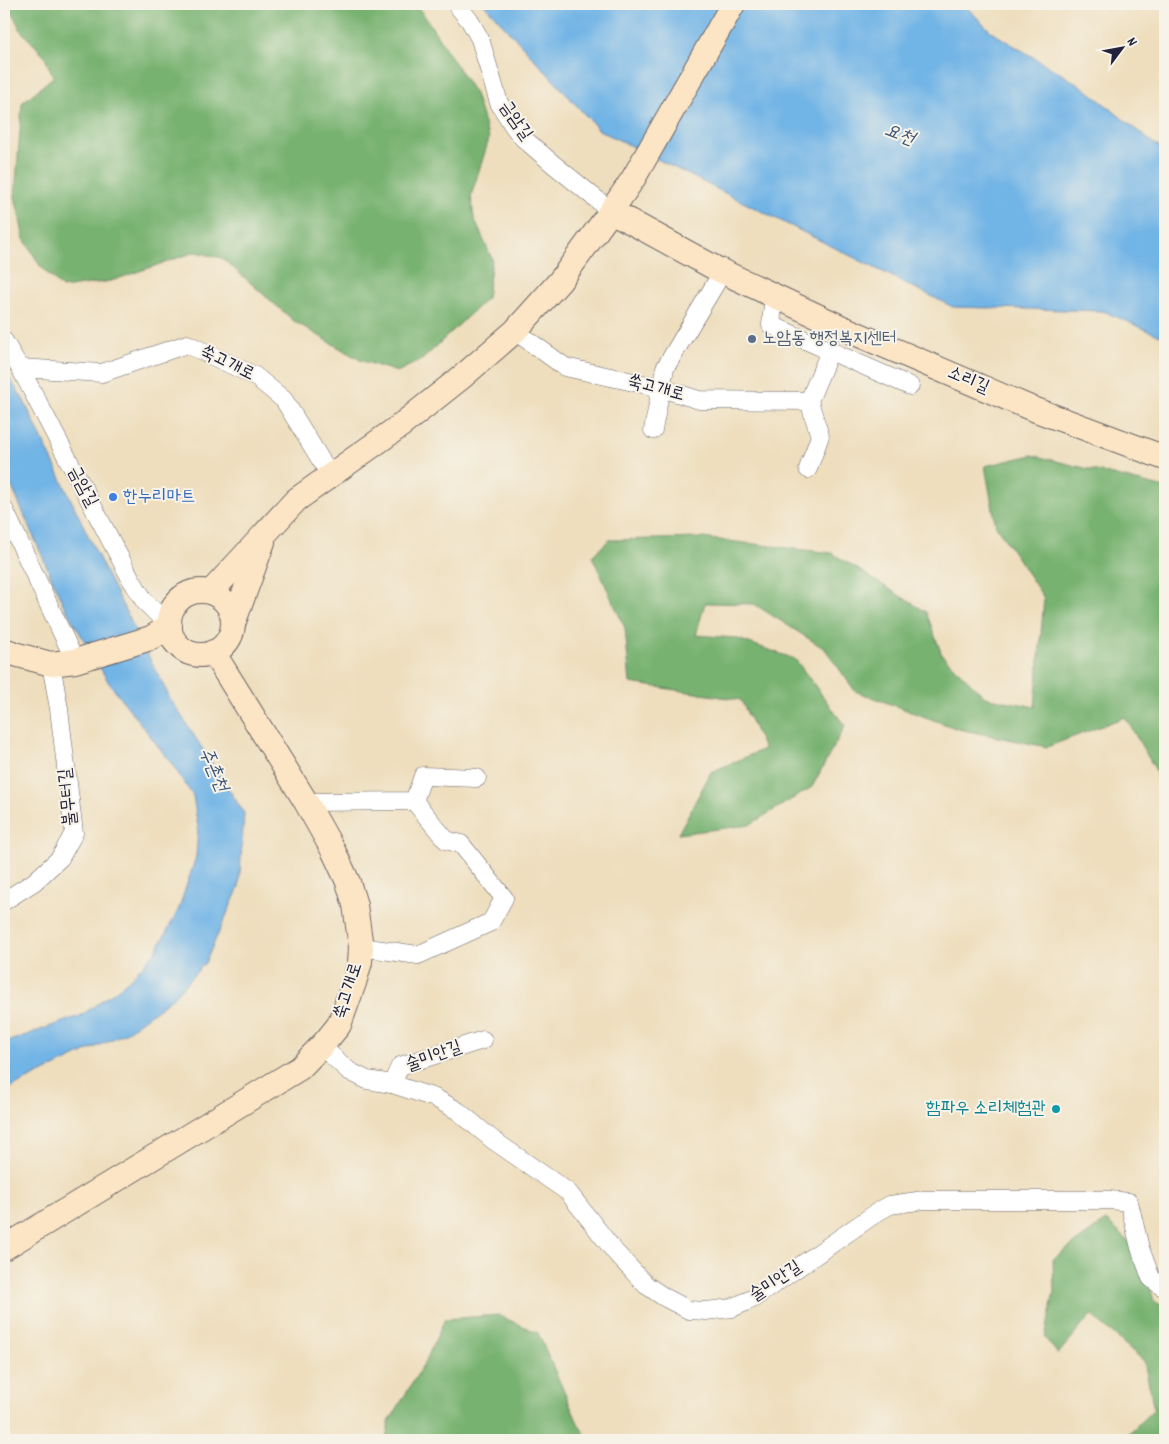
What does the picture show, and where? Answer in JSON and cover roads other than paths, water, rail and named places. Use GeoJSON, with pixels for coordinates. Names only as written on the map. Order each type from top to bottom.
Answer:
{"type":"FeatureCollection","features":[{"type":"Feature","properties":{"kind":"main road"},"geometry":{"type":"LineString","coordinates":[[211,592],[296,500],[400,426],[463,376],[515,331],[560,281],[633,178],[733,4]]}},
{"type":"Feature","properties":{"kind":"main road","name":"소리길"},"geometry":{"type":"LineString","coordinates":[[611,211],[723,272],[843,328],[1028,407],[1165,458]]}},
{"type":"Feature","properties":{"kind":"main road"},"geometry":{"type":"LineString","coordinates":[[160,632],[173,637],[179,646],[188,652],[210,654],[224,639],[268,530]]}},
{"type":"Feature","properties":{"kind":"main road"},"geometry":{"type":"LineString","coordinates":[[4,650],[51,664],[79,660],[160,632],[174,606],[182,598],[190,593],[201,591],[211,592],[220,597],[232,613],[224,639]]}},
{"type":"Feature","properties":{"kind":"main road","name":"쑥고개로"},"geometry":{"type":"LineString","coordinates":[[4,1248],[300,1068],[339,1025],[360,962],[361,947],[355,905],[348,882],[332,850],[306,802],[260,727],[224,639]]}},
{"type":"Feature","properties":{"kind":"street","name":"금암길"},"geometry":{"type":"LineString","coordinates":[[456,4],[470,21],[480,39],[499,103],[514,126],[523,138],[611,211]]}},
{"type":"Feature","properties":{"kind":"street"},"geometry":{"type":"LineString","coordinates":[[653,430],[665,368],[723,272]]}},
{"type":"Feature","properties":{"kind":"street"},"geometry":{"type":"LineString","coordinates":[[774,295],[771,325],[910,386]]}},
{"type":"Feature","properties":{"kind":"street","name":"쑥고개로"},"geometry":{"type":"LineString","coordinates":[[515,331],[565,367],[661,388],[699,400],[809,401]]}},
{"type":"Feature","properties":{"kind":"street","name":"금암길"},"geometry":{"type":"LineString","coordinates":[[4,341],[160,632]]}},
{"type":"Feature","properties":{"kind":"street","name":"쑥고개로"},"geometry":{"type":"LineString","coordinates":[[20,368],[102,373],[187,344],[255,376],[284,400],[330,475]]}},
{"type":"Feature","properties":{"kind":"street"},"geometry":{"type":"LineString","coordinates":[[808,469],[820,436],[809,401],[830,351]]}},
{"type":"Feature","properties":{"kind":"street"},"geometry":{"type":"LineString","coordinates":[[4,509],[79,660]]}},
{"type":"Feature","properties":{"kind":"street","name":"불무터길"},"geometry":{"type":"LineString","coordinates":[[4,901],[34,882],[60,858],[74,833],[59,709],[51,664]]}},
{"type":"Feature","properties":{"kind":"street"},"geometry":{"type":"LineString","coordinates":[[414,801],[423,776],[477,778]]}},
{"type":"Feature","properties":{"kind":"street"},"geometry":{"type":"LineString","coordinates":[[306,802],[414,801]]}},
{"type":"Feature","properties":{"kind":"street"},"geometry":{"type":"LineString","coordinates":[[361,947],[418,955],[491,922],[504,898],[461,844],[446,840],[414,801]]}},
{"type":"Feature","properties":{"kind":"street","name":"술미안길"},"geometry":{"type":"LineString","coordinates":[[392,1084],[400,1066],[483,1040]]}},
{"type":"Feature","properties":{"kind":"street","name":"술미안길"},"geometry":{"type":"LineString","coordinates":[[321,1046],[349,1071],[367,1080],[392,1084],[435,1098],[458,1111],[493,1140],[568,1192],[615,1252],[646,1285],[689,1310],[732,1308],[754,1298],[879,1211],[890,1205],[924,1200],[1110,1200],[1129,1202],[1140,1248],[1151,1278],[1165,1287]]}},
{"type":"Feature","properties":{"kind":"water","name":"요천"},"geometry":{"type":"Polygon","coordinates":[[[484,4],[963,4],[993,33],[1083,87],[1165,151],[1165,338],[1103,311],[953,307],[599,130],[484,4]]]}},
{"type":"Feature","properties":{"kind":"water","name":"주촌천"},"geometry":{"type":"Polygon","coordinates":[[[4,370],[23,399],[106,573],[171,700],[244,813],[239,887],[205,963],[172,998],[125,1033],[4,1091],[4,1043],[82,1015],[127,982],[156,951],[178,911],[196,857],[198,827],[193,796],[172,764],[109,683],[64,606],[4,469],[4,370]]]}},
{"type":"Feature","properties":{"kind":"place","name":"노암동 행정복지센터"},"geometry":{"type":"Point","coordinates":[752,339]}},
{"type":"Feature","properties":{"kind":"place","name":"한누리마트"},"geometry":{"type":"Point","coordinates":[113,497]}},
{"type":"Feature","properties":{"kind":"place","name":"함파우 소리체험관"},"geometry":{"type":"Point","coordinates":[1056,1109]}}]}
